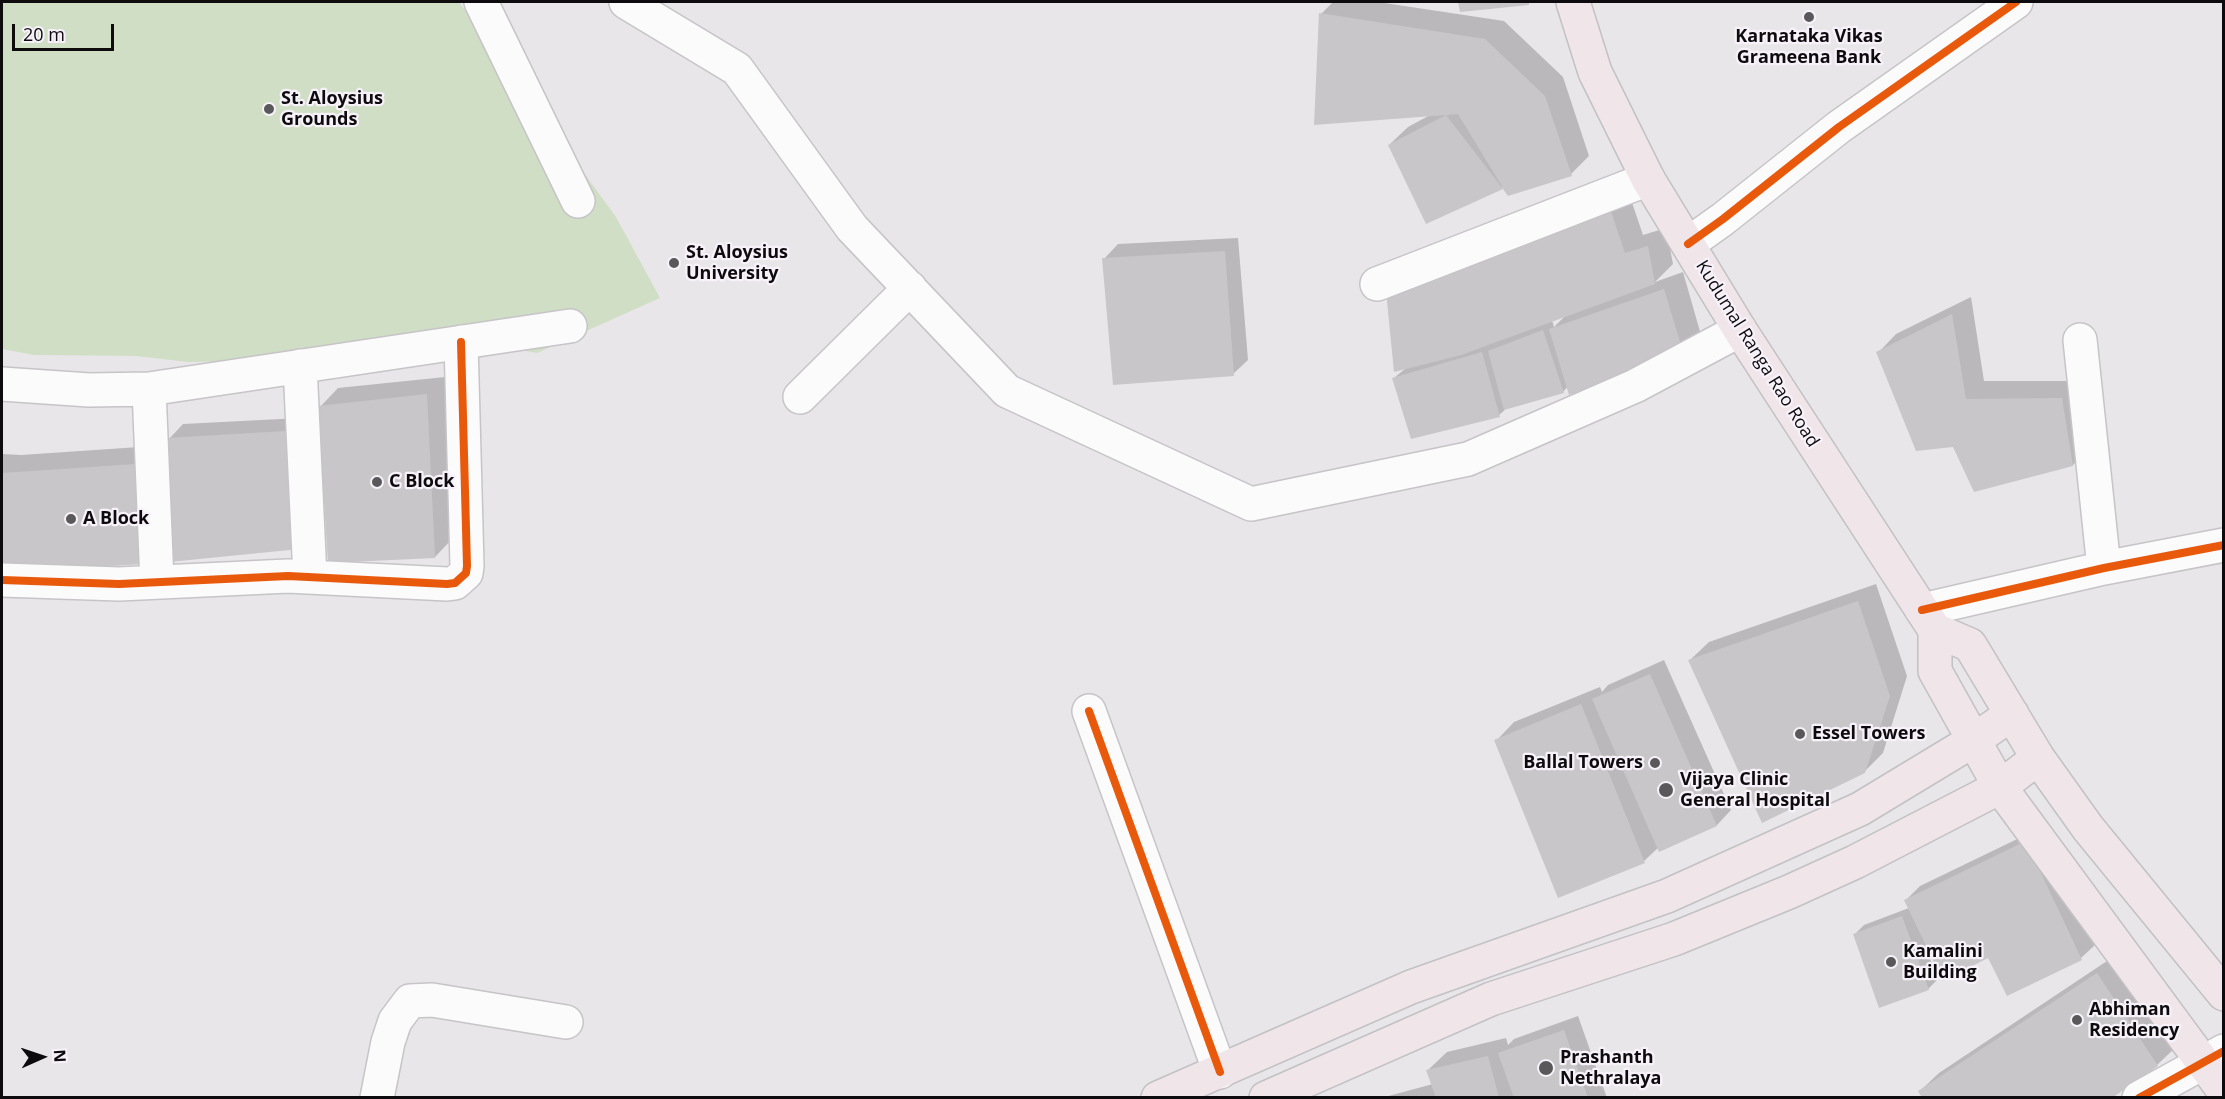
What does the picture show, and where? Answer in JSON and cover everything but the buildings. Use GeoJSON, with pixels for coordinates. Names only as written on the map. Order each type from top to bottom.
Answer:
{"type":"FeatureCollection","features":[{"type":"Feature","properties":{"kind":"main road","name":"Kudumal Ranga Rao Road"},"geometry":{"type":"LineString","coordinates":[[1573,2],[1595,72],[1648,179],[1740,330],[1928,620]]}},
{"type":"Feature","properties":{"kind":"main road"},"geometry":{"type":"LineString","coordinates":[[1928,620],[1970,645],[2038,758],[2088,828],[2223,994]]}},
{"type":"Feature","properties":{"kind":"main road"},"geometry":{"type":"LineString","coordinates":[[1928,620],[1935,671],[2000,787],[2213,1057],[2223,1090]]}},
{"type":"Feature","properties":{"kind":"main road"},"geometry":{"type":"LineString","coordinates":[[1158,1098],[1411,987],[1667,896],[1860,809],[1974,740],[2012,714]]}},
{"type":"Feature","properties":{"kind":"main road"},"geometry":{"type":"LineString","coordinates":[[1266,1098],[1491,999],[1674,939],[1789,892],[1855,862],[2000,787],[2038,758]]}},
{"type":"Feature","properties":{"kind":"street"},"geometry":{"type":"LineString","coordinates":[[481,2],[578,201]]}},
{"type":"Feature","properties":{"kind":"street"},"geometry":{"type":"LineString","coordinates":[[626,2],[737,69],[852,228],[1007,391],[1251,504],[1468,459],[1635,386],[1740,330]]}},
{"type":"Feature","properties":{"kind":"street"},"geometry":{"type":"LineString","coordinates":[[1688,244],[1839,127],[2016,2]]}},
{"type":"Feature","properties":{"kind":"street"},"geometry":{"type":"LineString","coordinates":[[1377,284],[1648,179]]}},
{"type":"Feature","properties":{"kind":"street"},"geometry":{"type":"LineString","coordinates":[[800,397],[910,288]]}},
{"type":"Feature","properties":{"kind":"street"},"geometry":{"type":"LineString","coordinates":[[2,384],[89,390],[149,390],[570,326]]}},
{"type":"Feature","properties":{"kind":"street"},"geometry":{"type":"LineString","coordinates":[[2080,340],[2104,568]]}},
{"type":"Feature","properties":{"kind":"street"},"geometry":{"type":"LineString","coordinates":[[2,580],[119,584],[288,576],[455,583],[466,573],[461,342]]}},
{"type":"Feature","properties":{"kind":"street"},"geometry":{"type":"LineString","coordinates":[[300,366],[310,577]]}},
{"type":"Feature","properties":{"kind":"street"},"geometry":{"type":"LineString","coordinates":[[149,390],[157,582]]}},
{"type":"Feature","properties":{"kind":"street"},"geometry":{"type":"LineString","coordinates":[[1928,620],[2104,568],[2223,545]]}},
{"type":"Feature","properties":{"kind":"street"},"geometry":{"type":"LineString","coordinates":[[1089,711],[1220,1072]]}},
{"type":"Feature","properties":{"kind":"street"},"geometry":{"type":"LineString","coordinates":[[377,1098],[388,1042],[395,1021],[410,1002],[432,1000],[566,1022]]}},
{"type":"Feature","properties":{"kind":"street"},"geometry":{"type":"LineString","coordinates":[[2139,1098],[2213,1057]]}},
{"type":"Feature","properties":{"kind":"green space","name":"St. Aloysius Grounds"},"geometry":{"type":"Polygon","coordinates":[[[2,2],[459,2],[616,217],[660,298],[537,353],[477,343],[243,361],[188,362],[136,356],[34,355],[2,349],[2,2]]]}},
{"type":"Feature","properties":{"kind":"cycle path"},"geometry":{"type":"LineString","coordinates":[[1688,244],[1839,127],[2016,2]]}},
{"type":"Feature","properties":{"kind":"cycle path"},"geometry":{"type":"LineString","coordinates":[[2,580],[119,584],[288,576],[455,583],[466,573],[467,566],[461,342]]}},
{"type":"Feature","properties":{"kind":"cycle path"},"geometry":{"type":"LineString","coordinates":[[1922,610],[2104,568],[2224,545]]}},
{"type":"Feature","properties":{"kind":"cycle path"},"geometry":{"type":"LineString","coordinates":[[1089,711],[1220,1072]]}},
{"type":"Feature","properties":{"kind":"cycle path"},"geometry":{"type":"LineString","coordinates":[[2139,1098],[2224,1051]]}},
{"type":"Feature","properties":{"kind":"place","name":"Karnataka Vikas Grameena Bank"},"geometry":{"type":"Point","coordinates":[1809,17]}},
{"type":"Feature","properties":{"kind":"place","name":"St. Aloysius Grounds"},"geometry":{"type":"Point","coordinates":[269,109]}},
{"type":"Feature","properties":{"kind":"place","name":"St. Aloysius University"},"geometry":{"type":"Point","coordinates":[674,263]}},
{"type":"Feature","properties":{"kind":"place","name":"C Block"},"geometry":{"type":"Point","coordinates":[377,482]}},
{"type":"Feature","properties":{"kind":"place","name":"A Block"},"geometry":{"type":"Point","coordinates":[71,519]}},
{"type":"Feature","properties":{"kind":"place","name":"Essel Towers"},"geometry":{"type":"Point","coordinates":[1800,734]}},
{"type":"Feature","properties":{"kind":"place","name":"Ballal Towers"},"geometry":{"type":"Point","coordinates":[1655,763]}},
{"type":"Feature","properties":{"kind":"place","name":"Vijaya Clinic General Hospital"},"geometry":{"type":"Point","coordinates":[1666,790]}},
{"type":"Feature","properties":{"kind":"place","name":"Kamalini Building"},"geometry":{"type":"Point","coordinates":[1891,962]}},
{"type":"Feature","properties":{"kind":"place","name":"Abhiman Residency"},"geometry":{"type":"Point","coordinates":[2077,1020]}},
{"type":"Feature","properties":{"kind":"place","name":"Prashanth Nethralaya"},"geometry":{"type":"Point","coordinates":[1546,1068]}}]}
